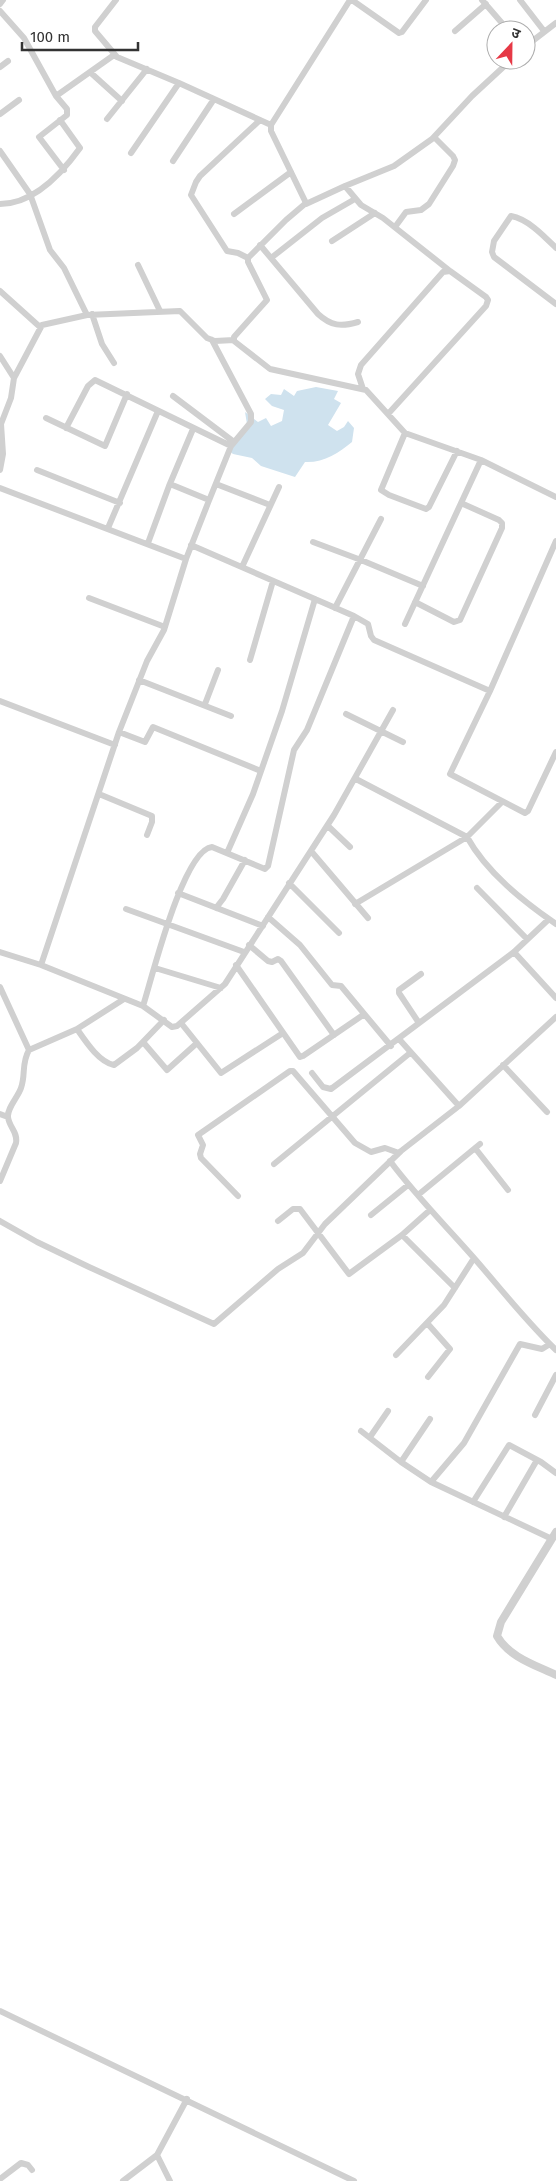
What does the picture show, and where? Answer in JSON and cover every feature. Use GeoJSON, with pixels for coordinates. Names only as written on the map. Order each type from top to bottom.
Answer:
{"type":"FeatureCollection","features":[{"type":"Feature","properties":{"kind":"street"},"geometry":{"type":"LineString","coordinates":[[0,4],[3,0]]}},
{"type":"Feature","properties":{"kind":"street"},"geometry":{"type":"LineString","coordinates":[[116,0],[95,27],[95,32],[114,55],[271,125]]}},
{"type":"Feature","properties":{"kind":"street"},"geometry":{"type":"LineString","coordinates":[[306,204],[271,131],[271,125],[351,0],[398,33],[402,32],[426,0]]}},
{"type":"Feature","properties":{"kind":"street"},"geometry":{"type":"LineString","coordinates":[[520,0],[544,32]]}},
{"type":"Feature","properties":{"kind":"street"},"geometry":{"type":"LineString","coordinates":[[455,32],[484,2],[499,20]]}},
{"type":"Feature","properties":{"kind":"street"},"geometry":{"type":"LineString","coordinates":[[0,11],[24,38],[56,96],[68,111],[67,115],[40,134],[39,138],[64,170]]}},
{"type":"Feature","properties":{"kind":"street"},"geometry":{"type":"LineString","coordinates":[[536,38],[556,22]]}},
{"type":"Feature","properties":{"kind":"street"},"geometry":{"type":"LineString","coordinates":[[56,96],[114,55]]}},
{"type":"Feature","properties":{"kind":"street"},"geometry":{"type":"LineString","coordinates":[[0,67],[8,61]]}},
{"type":"Feature","properties":{"kind":"street"},"geometry":{"type":"LineString","coordinates":[[107,119],[147,69]]}},
{"type":"Feature","properties":{"kind":"street"},"geometry":{"type":"LineString","coordinates":[[248,258],[286,220],[306,204],[394,166],[434,137],[472,96],[500,70]]}},
{"type":"Feature","properties":{"kind":"street"},"geometry":{"type":"LineString","coordinates":[[90,73],[122,101]]}},
{"type":"Feature","properties":{"kind":"street"},"geometry":{"type":"LineString","coordinates":[[130,154],[180,83]]}},
{"type":"Feature","properties":{"kind":"street"},"geometry":{"type":"LineString","coordinates":[[173,161],[214,98]]}},
{"type":"Feature","properties":{"kind":"street"},"geometry":{"type":"LineString","coordinates":[[0,114],[19,100]]}},
{"type":"Feature","properties":{"kind":"street"},"geometry":{"type":"LineString","coordinates":[[0,204],[11,204],[30,194],[55,179],[64,170],[80,146],[60,120]]}},
{"type":"Feature","properties":{"kind":"street"},"geometry":{"type":"LineString","coordinates":[[248,258],[238,253],[227,251],[191,195],[200,176],[260,120]]}},
{"type":"Feature","properties":{"kind":"street"},"geometry":{"type":"LineString","coordinates":[[394,227],[406,212],[421,210],[429,204],[453,166],[454,156],[434,137]]}},
{"type":"Feature","properties":{"kind":"street"},"geometry":{"type":"LineString","coordinates":[[0,151],[30,194],[50,250],[64,268],[102,344],[114,363]]}},
{"type":"Feature","properties":{"kind":"street"},"geometry":{"type":"LineString","coordinates":[[234,214],[291,172]]}},
{"type":"Feature","properties":{"kind":"street"},"geometry":{"type":"LineString","coordinates":[[345,186],[361,205],[394,227],[488,300],[486,306],[388,414]]}},
{"type":"Feature","properties":{"kind":"street"},"geometry":{"type":"LineString","coordinates":[[271,258],[322,218],[355,199]]}},
{"type":"Feature","properties":{"kind":"street"},"geometry":{"type":"LineString","coordinates":[[332,241],[375,213]]}},
{"type":"Feature","properties":{"kind":"street"},"geometry":{"type":"LineString","coordinates":[[556,248],[528,224],[511,216],[494,241],[492,252],[494,257],[556,304]]}},
{"type":"Feature","properties":{"kind":"street"},"geometry":{"type":"LineString","coordinates":[[260,246],[327,322],[345,326],[358,322]]}},
{"type":"Feature","properties":{"kind":"street"},"geometry":{"type":"LineString","coordinates":[[234,340],[267,300],[248,262],[248,258]]}},
{"type":"Feature","properties":{"kind":"street"},"geometry":{"type":"LineString","coordinates":[[138,264],[160,310]]}},
{"type":"Feature","properties":{"kind":"street"},"geometry":{"type":"LineString","coordinates":[[363,389],[358,374],[361,365],[443,272],[450,272]]}},
{"type":"Feature","properties":{"kind":"street"},"geometry":{"type":"LineString","coordinates":[[0,291],[40,328]]}},
{"type":"Feature","properties":{"kind":"street"},"geometry":{"type":"LineString","coordinates":[[0,470],[3,454],[1,424],[11,398],[14,378],[40,328],[49,322],[89,315],[160,310],[183,312],[202,335],[212,340],[234,340],[270,369],[363,389],[370,394],[405,433],[481,460],[556,498]]}},
{"type":"Feature","properties":{"kind":"street"},"geometry":{"type":"LineString","coordinates":[[41,965],[119,732],[165,626],[186,558],[232,444],[248,427],[251,418],[212,340]]}},
{"type":"Feature","properties":{"kind":"street"},"geometry":{"type":"LineString","coordinates":[[0,356],[2,366],[14,378]]}},
{"type":"Feature","properties":{"kind":"street"},"geometry":{"type":"LineString","coordinates":[[66,428],[80,398],[93,381],[97,380],[127,394],[158,412],[232,444]]}},
{"type":"Feature","properties":{"kind":"street"},"geometry":{"type":"LineString","coordinates":[[46,418],[105,446],[127,394]]}},
{"type":"Feature","properties":{"kind":"street"},"geometry":{"type":"LineString","coordinates":[[173,396],[232,444]]}},
{"type":"Feature","properties":{"kind":"street"},"geometry":{"type":"LineString","coordinates":[[108,528],[158,412]]}},
{"type":"Feature","properties":{"kind":"street"},"geometry":{"type":"LineString","coordinates":[[148,543],[170,484],[194,429]]}},
{"type":"Feature","properties":{"kind":"street"},"geometry":{"type":"LineString","coordinates":[[405,433],[381,490],[426,509],[429,507],[457,451]]}},
{"type":"Feature","properties":{"kind":"street"},"geometry":{"type":"LineString","coordinates":[[405,624],[481,460]]}},
{"type":"Feature","properties":{"kind":"street"},"geometry":{"type":"LineString","coordinates":[[36,470],[120,503]]}},
{"type":"Feature","properties":{"kind":"street"},"geometry":{"type":"LineString","coordinates":[[170,484],[209,500]]}},
{"type":"Feature","properties":{"kind":"street"},"geometry":{"type":"LineString","coordinates":[[216,484],[270,505]]}},
{"type":"Feature","properties":{"kind":"street"},"geometry":{"type":"LineString","coordinates":[[242,568],[279,487]]}},
{"type":"Feature","properties":{"kind":"street"},"geometry":{"type":"LineString","coordinates":[[0,488],[186,558]]}},
{"type":"Feature","properties":{"kind":"street"},"geometry":{"type":"LineString","coordinates":[[415,602],[454,622],[460,620],[502,528],[502,523],[499,520],[461,503]]}},
{"type":"Feature","properties":{"kind":"street"},"geometry":{"type":"LineString","coordinates":[[336,608],[362,560],[381,519]]}},
{"type":"Feature","properties":{"kind":"street"},"geometry":{"type":"LineString","coordinates":[[555,757],[528,812],[523,813],[450,774],[490,691],[556,540]]}},
{"type":"Feature","properties":{"kind":"street"},"geometry":{"type":"LineString","coordinates":[[313,542],[362,560],[422,586]]}},
{"type":"Feature","properties":{"kind":"street"},"geometry":{"type":"LineString","coordinates":[[191,545],[354,616],[368,624],[374,640],[490,691]]}},
{"type":"Feature","properties":{"kind":"street"},"geometry":{"type":"LineString","coordinates":[[250,660],[273,581]]}},
{"type":"Feature","properties":{"kind":"street"},"geometry":{"type":"LineString","coordinates":[[88,598],[165,626]]}},
{"type":"Feature","properties":{"kind":"street"},"geometry":{"type":"LineString","coordinates":[[227,853],[261,771],[282,711],[315,599]]}},
{"type":"Feature","properties":{"kind":"street"},"geometry":{"type":"LineString","coordinates":[[143,1006],[178,893],[188,870],[200,852],[212,847],[265,868],[268,866],[294,750],[307,730],[354,616]]}},
{"type":"Feature","properties":{"kind":"street"},"geometry":{"type":"LineString","coordinates":[[204,704],[218,670]]}},
{"type":"Feature","properties":{"kind":"street"},"geometry":{"type":"LineString","coordinates":[[140,680],[231,716]]}},
{"type":"Feature","properties":{"kind":"street"},"geometry":{"type":"LineString","coordinates":[[0,701],[115,745]]}},
{"type":"Feature","properties":{"kind":"street"},"geometry":{"type":"LineString","coordinates":[[0,952],[41,965],[143,1006],[174,1027],[221,988],[328,826],[356,779],[392,710]]}},
{"type":"Feature","properties":{"kind":"street"},"geometry":{"type":"LineString","coordinates":[[346,714],[403,742]]}},
{"type":"Feature","properties":{"kind":"street"},"geometry":{"type":"LineString","coordinates":[[119,732],[145,742],[153,727],[261,771]]}},
{"type":"Feature","properties":{"kind":"street"},"geometry":{"type":"LineString","coordinates":[[356,779],[467,837],[474,849],[496,874],[556,924]]}},
{"type":"Feature","properties":{"kind":"street"},"geometry":{"type":"LineString","coordinates":[[99,794],[152,816],[152,822],[147,835]]}},
{"type":"Feature","properties":{"kind":"street"},"geometry":{"type":"LineString","coordinates":[[356,904],[467,837],[502,802]]}},
{"type":"Feature","properties":{"kind":"street"},"geometry":{"type":"LineString","coordinates":[[328,826],[350,847]]}},
{"type":"Feature","properties":{"kind":"street"},"geometry":{"type":"LineString","coordinates":[[311,851],[368,918]]}},
{"type":"Feature","properties":{"kind":"street"},"geometry":{"type":"LineString","coordinates":[[216,908],[245,860]]}},
{"type":"Feature","properties":{"kind":"street"},"geometry":{"type":"LineString","coordinates":[[289,884],[339,933]]}},
{"type":"Feature","properties":{"kind":"street"},"geometry":{"type":"LineString","coordinates":[[477,888],[527,939]]}},
{"type":"Feature","properties":{"kind":"street"},"geometry":{"type":"LineString","coordinates":[[178,893],[263,926]]}},
{"type":"Feature","properties":{"kind":"street"},"geometry":{"type":"LineString","coordinates":[[126,909],[244,952]]}},
{"type":"Feature","properties":{"kind":"street"},"geometry":{"type":"LineString","coordinates":[[268,917],[300,945],[332,985],[341,986],[390,1046]]}},
{"type":"Feature","properties":{"kind":"street"},"geometry":{"type":"LineString","coordinates":[[312,1073],[323,1087],[329,1090],[514,952],[549,919]]}},
{"type":"Feature","properties":{"kind":"street"},"geometry":{"type":"LineString","coordinates":[[249,945],[271,962],[278,959],[281,961],[334,1035]]}},
{"type":"Feature","properties":{"kind":"street"},"geometry":{"type":"LineString","coordinates":[[514,952],[556,998]]}},
{"type":"Feature","properties":{"kind":"street"},"geometry":{"type":"LineString","coordinates":[[236,965],[301,1057],[363,1015]]}},
{"type":"Feature","properties":{"kind":"street"},"geometry":{"type":"LineString","coordinates":[[155,968],[221,988]]}},
{"type":"Feature","properties":{"kind":"street"},"geometry":{"type":"LineString","coordinates":[[419,1024],[399,993],[401,988],[421,974]]}},
{"type":"Feature","properties":{"kind":"street"},"geometry":{"type":"LineString","coordinates":[[0,987],[30,1050]]}},
{"type":"Feature","properties":{"kind":"street"},"geometry":{"type":"LineString","coordinates":[[0,1181],[17,1137],[8,1118],[8,1112],[21,1089],[24,1061],[30,1050],[77,1029],[124,999]]}},
{"type":"Feature","properties":{"kind":"street"},"geometry":{"type":"LineString","coordinates":[[0,1220],[37,1242],[213,1324],[278,1270],[303,1253],[325,1224],[390,1161],[458,1106],[556,1016]]}},
{"type":"Feature","properties":{"kind":"street"},"geometry":{"type":"LineString","coordinates":[[77,1029],[87,1043],[106,1062],[114,1065],[124,1060],[164,1020]]}},
{"type":"Feature","properties":{"kind":"street"},"geometry":{"type":"LineString","coordinates":[[181,1022],[220,1072],[223,1073],[283,1033]]}},
{"type":"Feature","properties":{"kind":"street"},"geometry":{"type":"LineString","coordinates":[[399,1039],[458,1106]]}},
{"type":"Feature","properties":{"kind":"street"},"geometry":{"type":"LineString","coordinates":[[143,1042],[167,1070],[197,1043]]}},
{"type":"Feature","properties":{"kind":"street"},"geometry":{"type":"LineString","coordinates":[[274,1164],[410,1053]]}},
{"type":"Feature","properties":{"kind":"street"},"geometry":{"type":"LineString","coordinates":[[503,1065],[547,1112]]}},
{"type":"Feature","properties":{"kind":"street"},"geometry":{"type":"LineString","coordinates":[[238,1196],[200,1156],[203,1145],[198,1135],[202,1130],[290,1071],[293,1071],[331,1116],[362,1148],[371,1152],[386,1148],[399,1153]]}},
{"type":"Feature","properties":{"kind":"street"},"geometry":{"type":"LineString","coordinates":[[0,1114],[8,1118]]}},
{"type":"Feature","properties":{"kind":"street"},"geometry":{"type":"LineString","coordinates":[[418,1195],[477,1146],[508,1190]]}},
{"type":"Feature","properties":{"kind":"street"},"geometry":{"type":"LineString","coordinates":[[390,1161],[408,1185],[474,1258],[530,1325],[556,1350]]}},
{"type":"Feature","properties":{"kind":"street"},"geometry":{"type":"LineString","coordinates":[[371,1215],[408,1185]]}},
{"type":"Feature","properties":{"kind":"street"},"geometry":{"type":"LineString","coordinates":[[278,1221],[296,1208],[302,1211],[349,1274],[430,1210]]}},
{"type":"Feature","properties":{"kind":"street"},"geometry":{"type":"LineString","coordinates":[[402,1234],[455,1288]]}},
{"type":"Feature","properties":{"kind":"street"},"geometry":{"type":"LineString","coordinates":[[396,1355],[444,1305],[474,1258]]}},
{"type":"Feature","properties":{"kind":"street"},"geometry":{"type":"LineString","coordinates":[[427,1323],[450,1349],[428,1377]]}},
{"type":"Feature","properties":{"kind":"street"},"geometry":{"type":"LineString","coordinates":[[431,1482],[464,1443],[520,1344],[542,1349],[550,1344]]}},
{"type":"Feature","properties":{"kind":"street"},"geometry":{"type":"LineString","coordinates":[[535,1415],[556,1375]]}},
{"type":"Feature","properties":{"kind":"street"},"geometry":{"type":"LineString","coordinates":[[370,1437],[388,1411]]}},
{"type":"Feature","properties":{"kind":"street"},"geometry":{"type":"LineString","coordinates":[[401,1462],[430,1419]]}},
{"type":"Feature","properties":{"kind":"street"},"geometry":{"type":"LineString","coordinates":[[361,1430],[401,1462],[431,1482],[504,1517],[554,1536],[501,1622],[497,1636],[502,1645],[512,1654],[556,1675]]}},
{"type":"Feature","properties":{"kind":"street"},"geometry":{"type":"LineString","coordinates":[[473,1502],[508,1445],[537,1460],[556,1473]]}},
{"type":"Feature","properties":{"kind":"street"},"geometry":{"type":"LineString","coordinates":[[504,1517],[537,1460]]}},
{"type":"Feature","properties":{"kind":"street"},"geometry":{"type":"LineString","coordinates":[[0,2010],[354,2181]]}},
{"type":"Feature","properties":{"kind":"street"},"geometry":{"type":"LineString","coordinates":[[123,2181],[156,2155],[187,2099]]}},
{"type":"Feature","properties":{"kind":"street"},"geometry":{"type":"LineString","coordinates":[[156,2155],[170,2181]]}},
{"type":"Feature","properties":{"kind":"street"},"geometry":{"type":"LineString","coordinates":[[0,2179],[21,2163],[28,2165],[32,2170]]}},
{"type":"Feature","properties":{"kind":"water"},"geometry":{"type":"Polygon","coordinates":[[[316,387],[338,391],[334,399],[341,403],[328,425],[337,431],[344,427],[348,421],[354,428],[352,442],[342,450],[318,461],[305,462],[295,477],[261,466],[252,458],[233,454],[228,450],[247,424],[245,412],[258,422],[266,418],[271,426],[282,421],[284,410],[272,406],[265,399],[271,394],[281,395],[284,389],[294,396],[297,391],[316,387]]]}}]}
